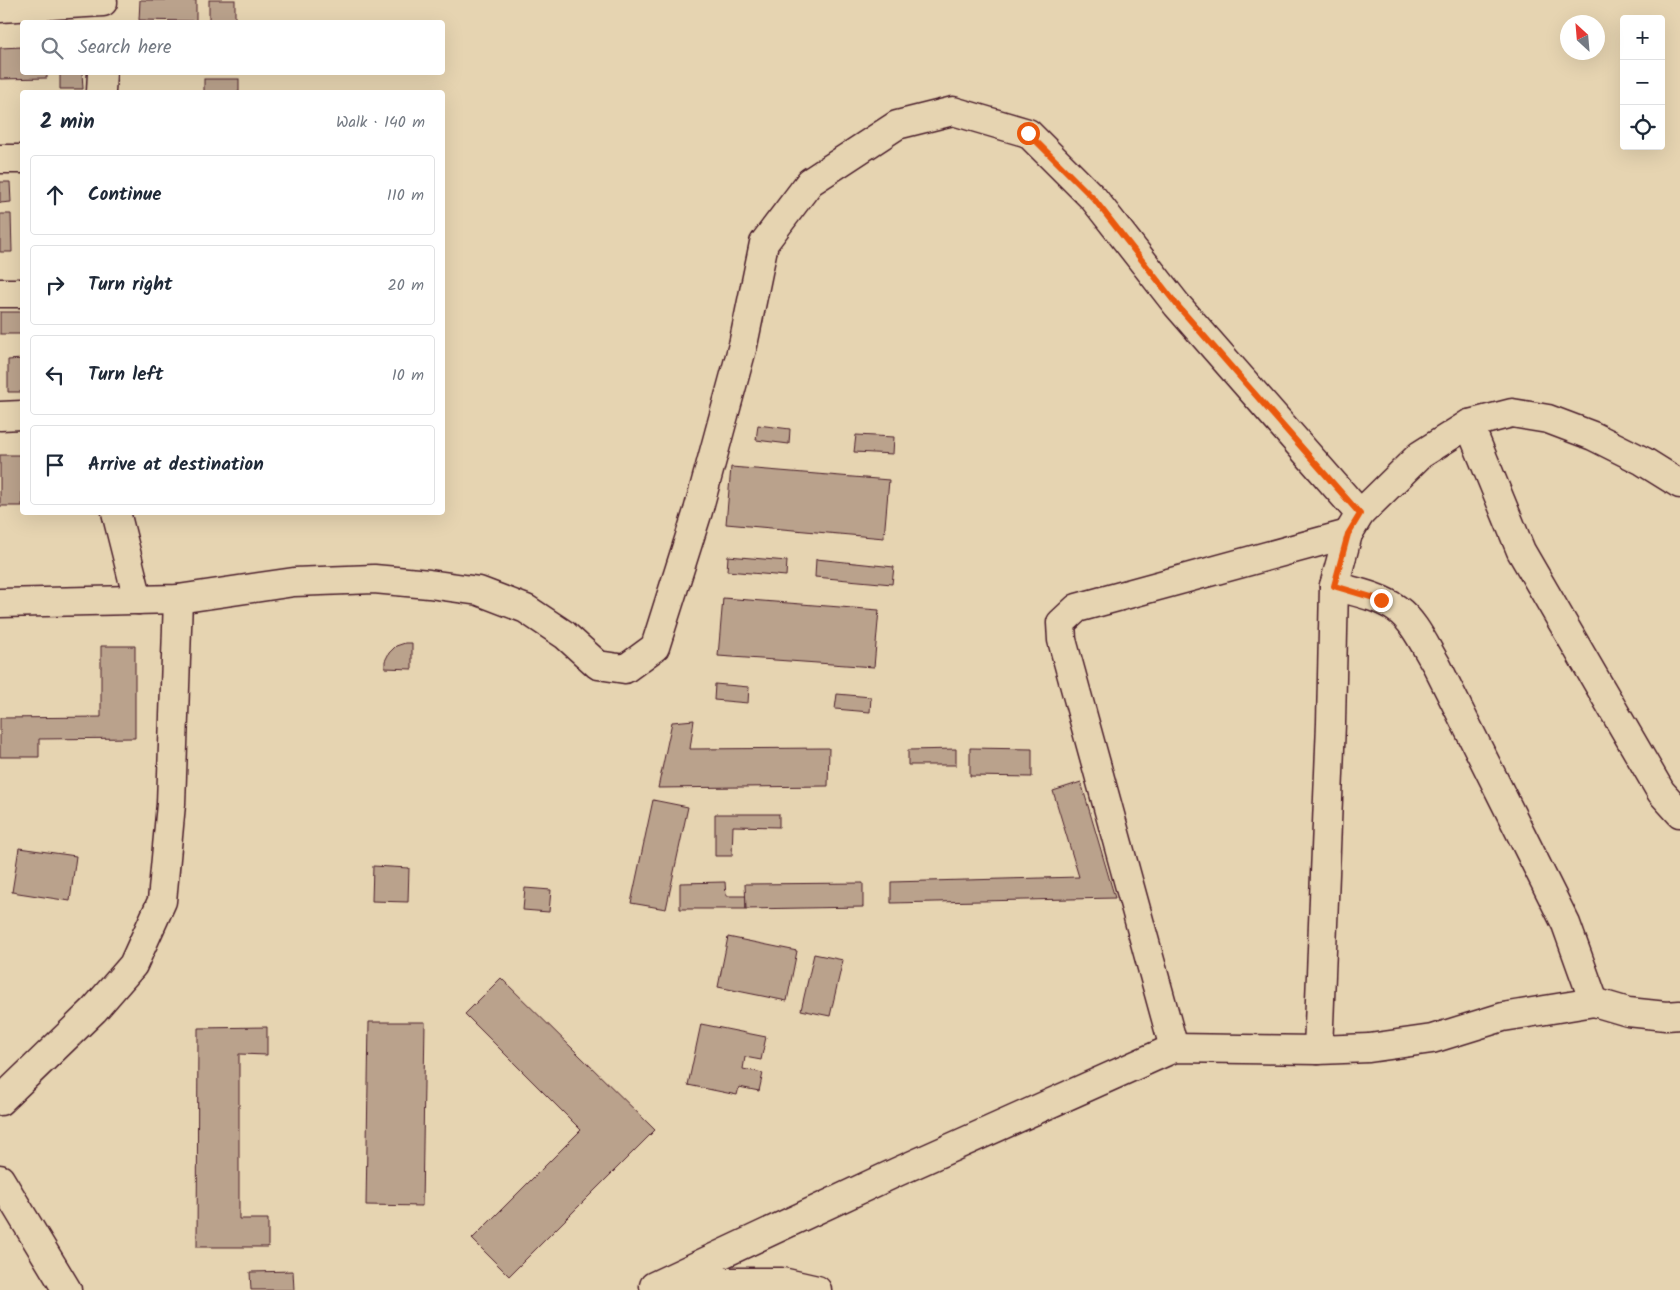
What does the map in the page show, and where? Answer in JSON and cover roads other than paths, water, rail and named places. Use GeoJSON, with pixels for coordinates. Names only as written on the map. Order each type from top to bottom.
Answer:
{"type":"FeatureCollection","features":[{"type":"Feature","properties":{"kind":"street"},"geometry":{"type":"LineString","coordinates":[[0,8],[103,8]]}},
{"type":"Feature","properties":{"kind":"street"},"geometry":{"type":"LineString","coordinates":[[101,90],[102,75]]}},
{"type":"Feature","properties":{"kind":"street"},"geometry":{"type":"LineString","coordinates":[[0,603],[178,599],[294,582],[374,579],[429,584],[479,591],[526,609],[564,635],[598,665],[625,669],[655,647],[698,511],[743,345],[764,243],[810,182],[897,125],[953,111],[1028,133],[1094,199],[1354,524]]}},
{"type":"Feature","properties":{"kind":"street"},"geometry":{"type":"LineString","coordinates":[[0,159],[20,158]]}},
{"type":"Feature","properties":{"kind":"street"},"geometry":{"type":"LineString","coordinates":[[0,293],[20,293]]}},
{"type":"Feature","properties":{"kind":"street"},"geometry":{"type":"LineString","coordinates":[[1318,1050],[1331,723],[1334,586],[1354,524],[1420,455],[1469,424],[1512,413],[1548,418],[1593,436],[1643,461],[1680,484]]}},
{"type":"Feature","properties":{"kind":"street"},"geometry":{"type":"LineString","coordinates":[[0,416],[20,415]]}},
{"type":"Feature","properties":{"kind":"street"},"geometry":{"type":"LineString","coordinates":[[1469,424],[1521,551],[1661,792],[1680,813]]}},
{"type":"Feature","properties":{"kind":"street"},"geometry":{"type":"LineString","coordinates":[[117,515],[138,600]]}},
{"type":"Feature","properties":{"kind":"street"},"geometry":{"type":"LineString","coordinates":[[1174,1048],[1062,640],[1061,623],[1077,608],[1354,524]]}},
{"type":"Feature","properties":{"kind":"street"},"geometry":{"type":"LineString","coordinates":[[1334,586],[1381,600],[1398,609],[1416,631],[1436,664],[1566,924],[1594,1002]]}},
{"type":"Feature","properties":{"kind":"street"},"geometry":{"type":"LineString","coordinates":[[0,1101],[94,1010],[133,965],[162,902],[171,804],[178,599]]}},
{"type":"Feature","properties":{"kind":"street"},"geometry":{"type":"LineString","coordinates":[[650,1288],[897,1172],[1174,1048],[1318,1050],[1369,1048],[1432,1039],[1503,1018],[1594,1002],[1628,1012],[1666,1016],[1680,1015]]}},
{"type":"Feature","properties":{"kind":"street"},"geometry":{"type":"LineString","coordinates":[[0,1179],[67,1290]]}},
{"type":"Feature","properties":{"kind":"street"},"geometry":{"type":"LineString","coordinates":[[650,1288],[703,1282],[782,1282],[817,1290]]}}]}
